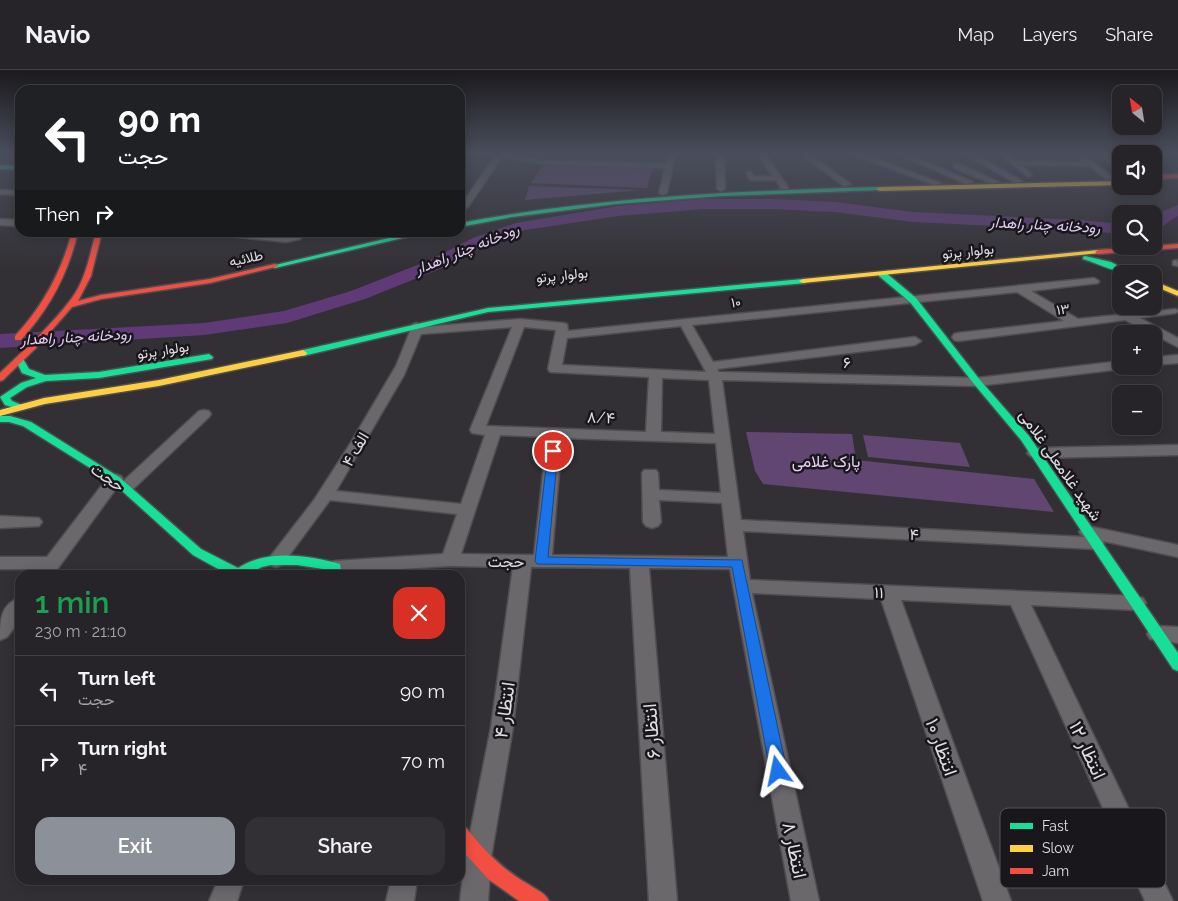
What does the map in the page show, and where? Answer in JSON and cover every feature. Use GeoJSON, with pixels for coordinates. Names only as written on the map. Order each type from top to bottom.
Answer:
{"type":"FeatureCollection","features":[{"type":"Feature","properties":{"kind":"main road"},"geometry":{"type":"LineString","coordinates":[[465,216],[536,205],[681,192]]}},
{"type":"Feature","properties":{"kind":"main road"},"geometry":{"type":"LineString","coordinates":[[465,224],[539,211],[674,198],[785,192]]}},
{"type":"Feature","properties":{"kind":"main road"},"geometry":{"type":"LineString","coordinates":[[9,347],[27,330],[59,285],[71,256],[74,237]]}},
{"type":"Feature","properties":{"kind":"main road"},"geometry":{"type":"LineString","coordinates":[[0,378],[50,328],[80,292],[87,276],[99,237]]}},
{"type":"Feature","properties":{"kind":"main road","name":"طلائیه"},"geometry":{"type":"LineString","coordinates":[[80,292],[179,279],[364,237]]}},
{"type":"Feature","properties":{"kind":"main road","name":"طلائیه"},"geometry":{"type":"LineString","coordinates":[[70,305],[100,297],[210,281],[403,237]]}},
{"type":"Feature","properties":{"kind":"main road"},"geometry":{"type":"LineString","coordinates":[[1162,239],[1178,238]]}},
{"type":"Feature","properties":{"kind":"main road","name":"بولوار پرتو"},"geometry":{"type":"LineString","coordinates":[[1162,247],[1178,246]]}},
{"type":"Feature","properties":{"kind":"main road","name":"بولوار پرتو"},"geometry":{"type":"LineString","coordinates":[[1004,249],[1112,251]]}},
{"type":"Feature","properties":{"kind":"main road","name":"بولوار پرتو"},"geometry":{"type":"LineString","coordinates":[[0,413],[82,395],[159,383],[273,360],[417,329],[488,310],[1112,252]]}},
{"type":"Feature","properties":{"kind":"main road"},"geometry":{"type":"LineString","coordinates":[[1104,262],[1103,260],[1113,255]]}},
{"type":"Feature","properties":{"kind":"main road"},"geometry":{"type":"LineString","coordinates":[[1121,255],[1130,265]]}},
{"type":"Feature","properties":{"kind":"main road"},"geometry":{"type":"LineString","coordinates":[[1062,256],[1114,265]]}},
{"type":"Feature","properties":{"kind":"main road"},"geometry":{"type":"LineString","coordinates":[[718,274],[726,288]]}},
{"type":"Feature","properties":{"kind":"main road","name":"شهید غلامعلی غلامی"},"geometry":{"type":"LineString","coordinates":[[882,274],[913,300],[977,382],[1025,438],[1178,665]]}},
{"type":"Feature","properties":{"kind":"main road"},"geometry":{"type":"LineString","coordinates":[[1162,279],[1178,285]]}},
{"type":"Feature","properties":{"kind":"main road"},"geometry":{"type":"LineString","coordinates":[[1162,287],[1178,294]]}},
{"type":"Feature","properties":{"kind":"main road"},"geometry":{"type":"LineString","coordinates":[[265,346],[273,360]]}},
{"type":"Feature","properties":{"kind":"main road","name":"بولوار پرتو"},"geometry":{"type":"LineString","coordinates":[[19,359],[25,371],[48,377],[99,375],[219,356]]}},
{"type":"Feature","properties":{"kind":"main road"},"geometry":{"type":"LineString","coordinates":[[22,407],[8,403],[5,397],[24,385],[48,377]]}},
{"type":"Feature","properties":{"kind":"main road"},"geometry":{"type":"LineString","coordinates":[[56,410],[82,395]]}},
{"type":"Feature","properties":{"kind":"main road","name":"حجت"},"geometry":{"type":"LineString","coordinates":[[0,419],[10,419],[27,424],[120,484],[197,552],[230,570]]}},
{"type":"Feature","properties":{"kind":"main road"},"geometry":{"type":"LineString","coordinates":[[44,420],[47,438]]}},
{"type":"Feature","properties":{"kind":"main road"},"geometry":{"type":"LineString","coordinates":[[240,570],[276,560],[308,561],[332,570]]}},
{"type":"Feature","properties":{"kind":"main road"},"geometry":{"type":"LineString","coordinates":[[465,841],[478,858],[499,880],[539,901]]}},
{"type":"Feature","properties":{"kind":"street"},"geometry":{"type":"LineString","coordinates":[[0,192],[15,193]]}},
{"type":"Feature","properties":{"kind":"street"},"geometry":{"type":"LineString","coordinates":[[465,205],[474,192]]}},
{"type":"Feature","properties":{"kind":"street"},"geometry":{"type":"LineString","coordinates":[[0,222],[15,223]]}},
{"type":"Feature","properties":{"kind":"street"},"geometry":{"type":"LineString","coordinates":[[260,237],[286,240],[294,237]]}},
{"type":"Feature","properties":{"kind":"street","name":"۱۰"},"geometry":{"type":"LineString","coordinates":[[562,334],[1094,281]]}},
{"type":"Feature","properties":{"kind":"street"},"geometry":{"type":"LineString","coordinates":[[1020,288],[1076,323]]}},
{"type":"Feature","properties":{"kind":"street","name":"۱۳"},"geometry":{"type":"LineString","coordinates":[[958,337],[1172,311]]}},
{"type":"Feature","properties":{"kind":"street"},"geometry":{"type":"LineString","coordinates":[[1128,317],[1178,343]]}},
{"type":"Feature","properties":{"kind":"street"},"geometry":{"type":"LineString","coordinates":[[684,322],[712,371]]}},
{"type":"Feature","properties":{"kind":"street"},"geometry":{"type":"LineString","coordinates":[[417,329],[520,323],[563,327],[555,369],[656,374],[712,371],[915,341]]}},
{"type":"Feature","properties":{"kind":"street"},"geometry":{"type":"LineString","coordinates":[[477,430],[520,323]]}},
{"type":"Feature","properties":{"kind":"street","name":"۴ الف"},"geometry":{"type":"LineString","coordinates":[[276,560],[308,521],[346,467],[404,361],[417,329]]}},
{"type":"Feature","properties":{"kind":"street"},"geometry":{"type":"LineString","coordinates":[[1162,361],[1178,359]]}},
{"type":"Feature","properties":{"kind":"street"},"geometry":{"type":"LineString","coordinates":[[977,382],[1112,366]]}},
{"type":"Feature","properties":{"kind":"street","name":"۶"},"geometry":{"type":"LineString","coordinates":[[712,371],[977,382]]}},
{"type":"Feature","properties":{"kind":"street","name":"انتظار ۸"},"geometry":{"type":"LineString","coordinates":[[712,371],[740,586],[805,901]]}},
{"type":"Feature","properties":{"kind":"street"},"geometry":{"type":"LineString","coordinates":[[653,437],[656,374]]}},
{"type":"Feature","properties":{"kind":"street"},"geometry":{"type":"LineString","coordinates":[[0,564],[47,569],[120,484],[204,414]]}},
{"type":"Feature","properties":{"kind":"street","name":"۸/۴"},"geometry":{"type":"LineString","coordinates":[[477,430],[722,439]]}},
{"type":"Feature","properties":{"kind":"street"},"geometry":{"type":"LineString","coordinates":[[450,560],[494,431]]}},
{"type":"Feature","properties":{"kind":"street"},"geometry":{"type":"LineString","coordinates":[[532,561],[555,433]]}},
{"type":"Feature","properties":{"kind":"street"},"geometry":{"type":"LineString","coordinates":[[1035,453],[1178,450]]}},
{"type":"Feature","properties":{"kind":"street"},"geometry":{"type":"LineString","coordinates":[[650,474],[652,522]]}},
{"type":"Feature","properties":{"kind":"street"},"geometry":{"type":"LineString","coordinates":[[326,495],[467,510]]}},
{"type":"Feature","properties":{"kind":"street"},"geometry":{"type":"LineString","coordinates":[[651,495],[730,498]]}},
{"type":"Feature","properties":{"kind":"street"},"geometry":{"type":"LineString","coordinates":[[0,522],[33,522]]}},
{"type":"Feature","properties":{"kind":"street","name":"۴"},"geometry":{"type":"LineString","coordinates":[[733,526],[1092,537],[1178,551]]}},
{"type":"Feature","properties":{"kind":"street","name":"حجت"},"geometry":{"type":"LineString","coordinates":[[345,570],[450,560],[737,563]]}},
{"type":"Feature","properties":{"kind":"street","name":"انتظار ۴"},"geometry":{"type":"LineString","coordinates":[[474,901],[478,858],[532,561]]}},
{"type":"Feature","properties":{"kind":"street","name":"انتظار ۶"},"geometry":{"type":"LineString","coordinates":[[639,562],[663,901]]}},
{"type":"Feature","properties":{"kind":"street","name":"۱۱"},"geometry":{"type":"LineString","coordinates":[[740,586],[1136,603]]}},
{"type":"Feature","properties":{"kind":"street","name":"انتظار ۱۰"},"geometry":{"type":"LineString","coordinates":[[889,593],[997,901]]}},
{"type":"Feature","properties":{"kind":"street","name":"انتظار ۱۲"},"geometry":{"type":"LineString","coordinates":[[1018,599],[1116,808]]}},
{"type":"Feature","properties":{"kind":"street"},"geometry":{"type":"LineString","coordinates":[[8,628],[15,615]]}},
{"type":"Feature","properties":{"kind":"street"},"geometry":{"type":"LineString","coordinates":[[1157,634],[1178,635]]}},
{"type":"Feature","properties":{"kind":"street"},"geometry":{"type":"LineString","coordinates":[[223,901],[229,885]]}},
{"type":"Feature","properties":{"kind":"street"},"geometry":{"type":"LineString","coordinates":[[400,901],[403,885]]}},
{"type":"Feature","properties":{"kind":"street","name":"انتظار ۱۲"},"geometry":{"type":"LineString","coordinates":[[1153,888],[1159,901]]}},
{"type":"Feature","properties":{"kind":"green space"},"geometry":{"type":"Polygon","coordinates":[[[527,192],[621,192],[525,200],[527,192]]]}},
{"type":"Feature","properties":{"kind":"green space","name":"پارک غلامی"},"geometry":{"type":"Polygon","coordinates":[[[746,432],[852,434],[856,460],[1034,479],[1054,512],[763,484],[755,471],[746,432]]]}},
{"type":"Feature","properties":{"kind":"green space"},"geometry":{"type":"Polygon","coordinates":[[[863,435],[960,443],[970,467],[868,457],[863,435]]]}},
{"type":"Feature","properties":{"kind":"waterway","name":"رودخانه چنار راهدار"},"geometry":{"type":"LineString","coordinates":[[0,341],[204,329],[287,317],[358,295],[436,264],[479,242],[522,226],[618,211],[703,204],[774,204],[835,207],[913,217],[1112,228]]}},
{"type":"Feature","properties":{"kind":"waterway","name":"رودخانه چنار راهدار"},"geometry":{"type":"LineString","coordinates":[[1162,217],[1178,210]]}},
{"type":"Feature","properties":{"kind":"traffic: fast"},"geometry":{"type":"LineString","coordinates":[[465,224],[512,215],[616,202],[782,192]]}},
{"type":"Feature","properties":{"kind":"traffic: fast"},"geometry":{"type":"LineString","coordinates":[[275,266],[403,237]]}},
{"type":"Feature","properties":{"kind":"traffic: fast"},"geometry":{"type":"LineString","coordinates":[[1085,258],[1112,266]]}},
{"type":"Feature","properties":{"kind":"traffic: fast"},"geometry":{"type":"LineString","coordinates":[[882,274],[913,300],[977,382],[1025,438],[1178,665]]}},
{"type":"Feature","properties":{"kind":"traffic: fast"},"geometry":{"type":"LineString","coordinates":[[303,353],[488,310],[803,281]]}},
{"type":"Feature","properties":{"kind":"traffic: fast"},"geometry":{"type":"LineString","coordinates":[[19,359],[25,371],[44,378],[99,375],[209,357]]}},
{"type":"Feature","properties":{"kind":"traffic: fast"},"geometry":{"type":"LineString","coordinates":[[22,407],[8,403],[5,397],[24,385],[48,377]]}},
{"type":"Feature","properties":{"kind":"traffic: fast"},"geometry":{"type":"LineString","coordinates":[[0,419],[10,419],[27,424],[115,479],[197,552],[231,570]]}},
{"type":"Feature","properties":{"kind":"traffic: fast"},"geometry":{"type":"LineString","coordinates":[[244,570],[259,563],[284,560],[310,562],[335,567],[335,570]]}},
{"type":"Feature","properties":{"kind":"traffic: slow"},"geometry":{"type":"LineString","coordinates":[[803,281],[1098,252]]}},
{"type":"Feature","properties":{"kind":"traffic: slow"},"geometry":{"type":"LineString","coordinates":[[1162,287],[1178,294]]}},
{"type":"Feature","properties":{"kind":"traffic: slow"},"geometry":{"type":"LineString","coordinates":[[0,413],[44,401],[159,383],[303,353]]}},
{"type":"Feature","properties":{"kind":"traffic: jam"},"geometry":{"type":"LineString","coordinates":[[18,338],[47,302],[67,262],[74,237]]}},
{"type":"Feature","properties":{"kind":"traffic: jam"},"geometry":{"type":"LineString","coordinates":[[0,378],[34,345],[76,298],[87,276],[98,237]]}},
{"type":"Feature","properties":{"kind":"traffic: jam"},"geometry":{"type":"LineString","coordinates":[[1098,252],[1178,246]]}},
{"type":"Feature","properties":{"kind":"traffic: jam"},"geometry":{"type":"LineString","coordinates":[[70,305],[101,297],[210,281],[275,266]]}},
{"type":"Feature","properties":{"kind":"traffic: jam"},"geometry":{"type":"LineString","coordinates":[[465,840],[495,872],[515,888],[539,901]]}},
{"type":"Feature","properties":{"kind":"route"},"geometry":{"type":"LineString","coordinates":[[553,451],[542,561],[737,563],[740,586],[778,771]]}}]}
